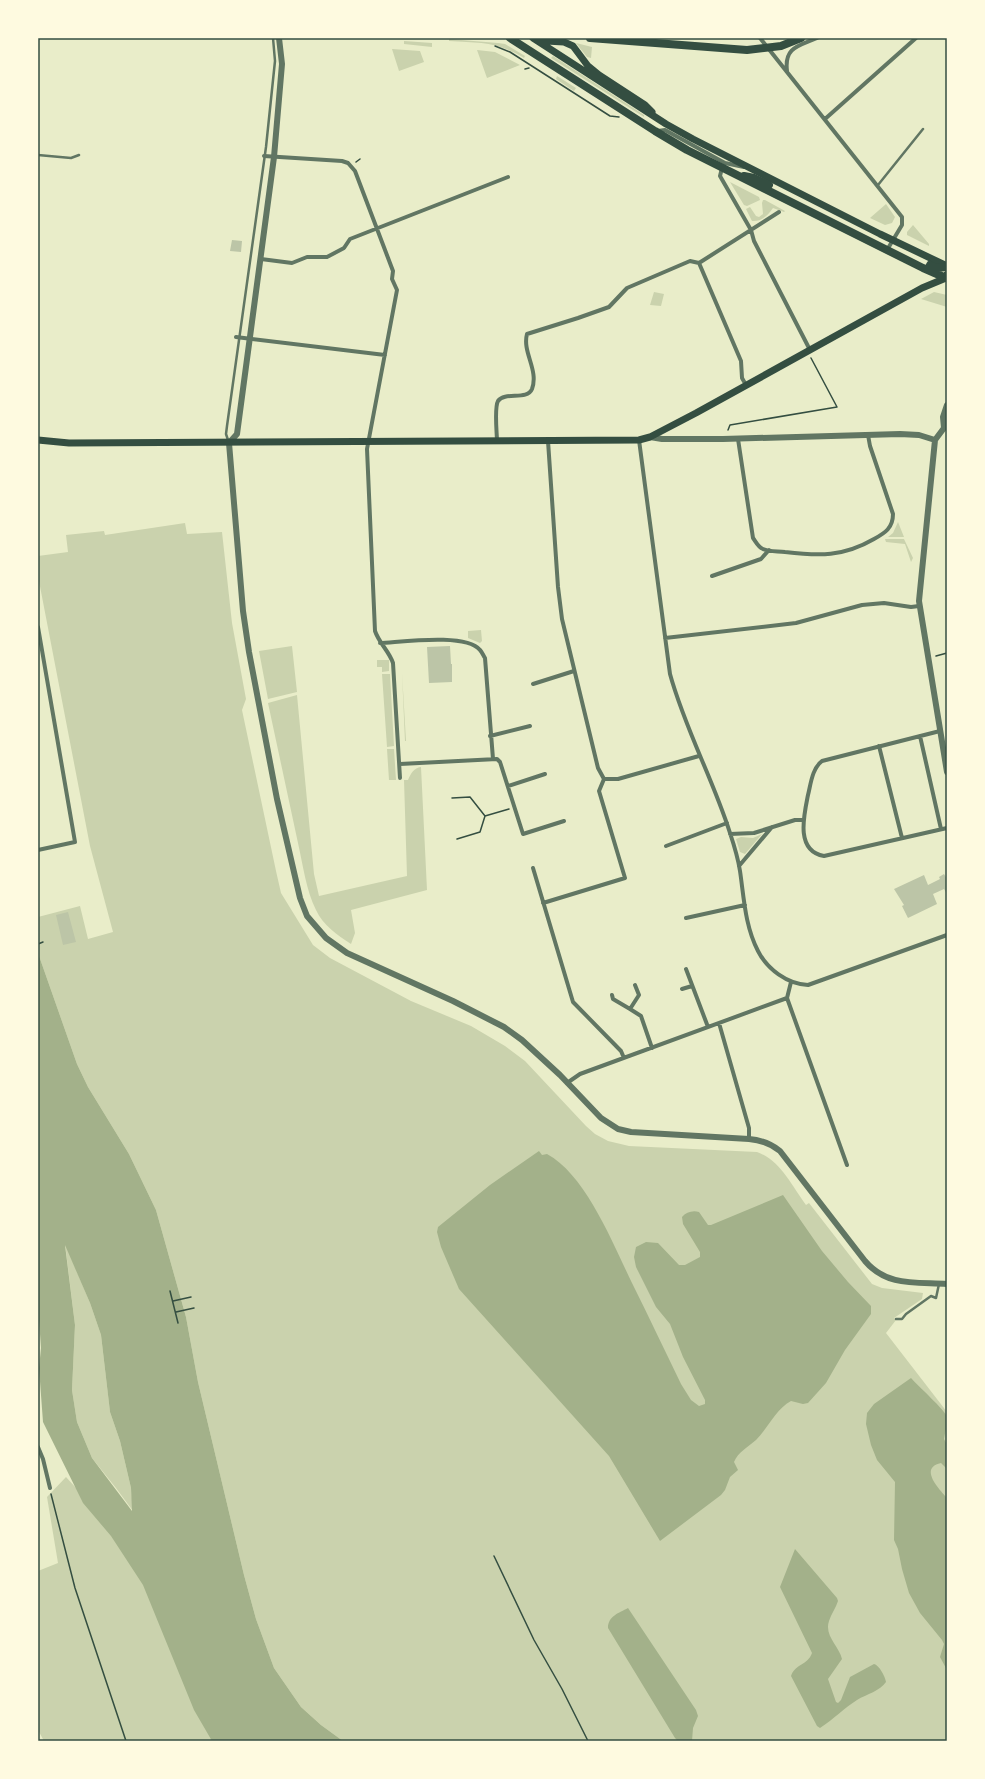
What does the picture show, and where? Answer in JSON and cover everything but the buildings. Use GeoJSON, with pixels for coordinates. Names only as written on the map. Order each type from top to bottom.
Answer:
{"type":"FeatureCollection","features":[{"type":"Feature","properties":{"kind":"main road"},"geometry":{"type":"LineString","coordinates":[[510,38],[655,131],[679,142],[722,168],[736,175],[754,178],[936,268],[947,267]]}},
{"type":"Feature","properties":{"kind":"main road"},"geometry":{"type":"LineString","coordinates":[[533,38],[666,124],[947,277]]}},
{"type":"Feature","properties":{"kind":"main road"},"geometry":{"type":"LineString","coordinates":[[538,38],[546,41],[564,42],[573,46],[588,66],[645,105],[666,124]]}},
{"type":"Feature","properties":{"kind":"main road"},"geometry":{"type":"LineString","coordinates":[[590,38],[747,50],[782,46],[801,38]]}},
{"type":"Feature","properties":{"kind":"main road"},"geometry":{"type":"LineString","coordinates":[[38,440],[69,443],[229,443],[639,440],[650,437],[922,288],[947,277]]}},
{"type":"Feature","properties":{"kind":"street"},"geometry":{"type":"LineString","coordinates":[[279,38],[282,64],[274,157],[237,434],[229,443],[243,611],[249,652],[277,799],[300,898],[305,911],[318,930],[336,946],[355,957],[486,1017],[504,1027],[526,1044],[567,1082],[600,1118],[618,1129],[630,1132],[749,1139],[768,1143],[780,1151],[865,1261],[876,1272],[888,1279],[947,1284]]}},
{"type":"Feature","properties":{"kind":"street"},"geometry":{"type":"LineString","coordinates":[[760,38],[902,217],[902,225],[890,245]]}},
{"type":"Feature","properties":{"kind":"street"},"geometry":{"type":"LineString","coordinates":[[787,72],[785,60],[789,52],[817,38]]}},
{"type":"Feature","properties":{"kind":"street"},"geometry":{"type":"LineString","coordinates":[[825,120],[916,38]]}},
{"type":"Feature","properties":{"kind":"street"},"geometry":{"type":"LineString","coordinates":[[679,142],[725,163],[748,168]]}},
{"type":"Feature","properties":{"kind":"street"},"geometry":{"type":"LineString","coordinates":[[264,156],[342,161],[348,163],[355,171],[393,270],[392,279],[397,290],[367,452],[375,631],[380,643],[394,663],[400,778]]}},
{"type":"Feature","properties":{"kind":"street"},"geometry":{"type":"LineString","coordinates":[[722,168],[720,176],[751,230],[754,241],[810,350]]}},
{"type":"Feature","properties":{"kind":"street"},"geometry":{"type":"LineString","coordinates":[[261,259],[292,263],[307,256],[327,257],[344,248],[350,239],[508,177]]}},
{"type":"Feature","properties":{"kind":"street"},"geometry":{"type":"LineString","coordinates":[[497,442],[496,409],[498,402],[503,398],[526,394],[531,391],[533,386],[533,372],[525,341],[527,334],[531,331],[578,318],[609,306],[627,288],[690,261],[699,263],[779,212]]}},
{"type":"Feature","properties":{"kind":"street"},"geometry":{"type":"LineString","coordinates":[[699,263],[741,360],[742,378],[746,385]]}},
{"type":"Feature","properties":{"kind":"street"},"geometry":{"type":"LineString","coordinates":[[238,337],[385,355]]}},
{"type":"Feature","properties":{"kind":"street"},"geometry":{"type":"LineString","coordinates":[[947,404],[943,417],[945,428],[935,440],[919,588],[919,606],[947,772]]}},
{"type":"Feature","properties":{"kind":"street"},"geometry":{"type":"LineString","coordinates":[[738,439],[754,538],[758,546],[769,550],[813,555],[839,554],[865,544],[888,530],[893,520],[893,514],[870,446],[868,435]]}},
{"type":"Feature","properties":{"kind":"street"},"geometry":{"type":"LineString","coordinates":[[650,437],[662,439],[738,439],[913,435],[935,440]]}},
{"type":"Feature","properties":{"kind":"street"},"geometry":{"type":"LineString","coordinates":[[639,440],[670,674],[699,756],[727,823],[739,866],[747,920],[758,951],[770,967],[791,982],[808,985],[947,935]]}},
{"type":"Feature","properties":{"kind":"street"},"geometry":{"type":"LineString","coordinates":[[543,903],[625,878],[600,791],[604,779],[598,768],[562,619],[558,586],[548,441]]}},
{"type":"Feature","properties":{"kind":"street"},"geometry":{"type":"LineString","coordinates":[[712,576],[761,558],[769,550]]}},
{"type":"Feature","properties":{"kind":"street"},"geometry":{"type":"LineString","coordinates":[[665,638],[796,623],[862,605],[884,603],[911,607],[919,606]]}},
{"type":"Feature","properties":{"kind":"street"},"geometry":{"type":"LineString","coordinates":[[38,628],[75,842],[38,850]]}},
{"type":"Feature","properties":{"kind":"street"},"geometry":{"type":"LineString","coordinates":[[380,643],[452,639],[474,645],[480,649],[485,658],[493,759]]}},
{"type":"Feature","properties":{"kind":"street"},"geometry":{"type":"LineString","coordinates":[[534,684],[574,671]]}},
{"type":"Feature","properties":{"kind":"street"},"geometry":{"type":"LineString","coordinates":[[490,736],[530,726]]}},
{"type":"Feature","properties":{"kind":"street"},"geometry":{"type":"LineString","coordinates":[[940,731],[826,758],[818,764],[813,774],[803,820],[803,831],[808,848],[818,855],[830,855],[947,828]]}},
{"type":"Feature","properties":{"kind":"street"},"geometry":{"type":"LineString","coordinates":[[920,736],[942,829]]}},
{"type":"Feature","properties":{"kind":"street"},"geometry":{"type":"LineString","coordinates":[[879,746],[902,838]]}},
{"type":"Feature","properties":{"kind":"street"},"geometry":{"type":"LineString","coordinates":[[604,779],[618,779],[699,756]]}},
{"type":"Feature","properties":{"kind":"street"},"geometry":{"type":"LineString","coordinates":[[400,764],[493,759],[500,762],[523,834],[564,821]]}},
{"type":"Feature","properties":{"kind":"street"},"geometry":{"type":"LineString","coordinates":[[508,786],[545,774]]}},
{"type":"Feature","properties":{"kind":"street"},"geometry":{"type":"LineString","coordinates":[[730,834],[754,833],[798,819],[803,820]]}},
{"type":"Feature","properties":{"kind":"street"},"geometry":{"type":"LineString","coordinates":[[666,846],[727,823]]}},
{"type":"Feature","properties":{"kind":"street"},"geometry":{"type":"LineString","coordinates":[[739,866],[772,827]]}},
{"type":"Feature","properties":{"kind":"street"},"geometry":{"type":"LineString","coordinates":[[533,868],[573,1002],[621,1050],[624,1058]]}},
{"type":"Feature","properties":{"kind":"street"},"geometry":{"type":"LineString","coordinates":[[686,918],[745,905]]}},
{"type":"Feature","properties":{"kind":"street"},"geometry":{"type":"LineString","coordinates":[[686,969],[708,1027]]}},
{"type":"Feature","properties":{"kind":"street"},"geometry":{"type":"LineString","coordinates":[[791,982],[788,998],[847,1165]]}},
{"type":"Feature","properties":{"kind":"street"},"geometry":{"type":"LineString","coordinates":[[630,1009],[639,995],[635,985]]}},
{"type":"Feature","properties":{"kind":"street"},"geometry":{"type":"LineString","coordinates":[[682,989],[692,986]]}},
{"type":"Feature","properties":{"kind":"street"},"geometry":{"type":"LineString","coordinates":[[612,995],[613,999],[641,1016],[652,1048]]}},
{"type":"Feature","properties":{"kind":"street"},"geometry":{"type":"LineString","coordinates":[[567,1082],[580,1074],[788,998]]}},
{"type":"Feature","properties":{"kind":"street"},"geometry":{"type":"LineString","coordinates":[[719,1023],[749,1128],[749,1139]]}},
{"type":"Feature","properties":{"kind":"street"},"geometry":{"type":"LineString","coordinates":[[38,1447],[43,1459],[50,1488]]}},
{"type":"Feature","properties":{"kind":"lane"},"geometry":{"type":"LineString","coordinates":[[229,443],[226,434],[238,337],[264,156],[275,61],[273,38]]}},
{"type":"Feature","properties":{"kind":"lane"},"geometry":{"type":"LineString","coordinates":[[878,185],[924,129]]}},
{"type":"Feature","properties":{"kind":"lane"},"geometry":{"type":"LineString","coordinates":[[38,155],[71,158],[79,156]]}},
{"type":"Feature","properties":{"kind":"lane"},"geometry":{"type":"LineString","coordinates":[[896,1319],[902,1319],[906,1314],[930,1296],[936,1298],[939,1284]]}},
{"type":"Feature","properties":{"kind":"path"},"geometry":{"type":"LineString","coordinates":[[495,46],[510,52],[610,116],[621,118]]}},
{"type":"Feature","properties":{"kind":"path"},"geometry":{"type":"LineString","coordinates":[[356,162],[360,159]]}},
{"type":"Feature","properties":{"kind":"path"},"geometry":{"type":"LineString","coordinates":[[728,430],[730,425],[837,407],[811,358]]}},
{"type":"Feature","properties":{"kind":"path"},"geometry":{"type":"LineString","coordinates":[[936,656],[947,653]]}},
{"type":"Feature","properties":{"kind":"path"},"geometry":{"type":"LineString","coordinates":[[452,798],[470,797],[485,816]]}},
{"type":"Feature","properties":{"kind":"path"},"geometry":{"type":"LineString","coordinates":[[485,816],[511,808]]}},
{"type":"Feature","properties":{"kind":"path"},"geometry":{"type":"LineString","coordinates":[[457,839],[480,832],[485,816]]}},
{"type":"Feature","properties":{"kind":"path"},"geometry":{"type":"LineString","coordinates":[[38,944],[43,942]]}},
{"type":"Feature","properties":{"kind":"path"},"geometry":{"type":"LineString","coordinates":[[170,1291],[178,1322]]}},
{"type":"Feature","properties":{"kind":"path"},"geometry":{"type":"LineString","coordinates":[[172,1301],[191,1297]]}},
{"type":"Feature","properties":{"kind":"path"},"geometry":{"type":"LineString","coordinates":[[175,1312],[194,1308]]}},
{"type":"Feature","properties":{"kind":"path"},"geometry":{"type":"LineString","coordinates":[[50,1488],[75,1588],[126,1741]]}},
{"type":"Feature","properties":{"kind":"path"},"geometry":{"type":"LineString","coordinates":[[494,1556],[534,1640],[562,1689],[588,1741]]}},
{"type":"Feature","properties":{"kind":"shaded area"},"geometry":{"type":"Polygon","coordinates":[[[449,39],[505,44],[525,56],[524,58],[505,48],[488,44],[449,41],[449,39]]]}},
{"type":"Feature","properties":{"kind":"shaded area"},"geometry":{"type":"Polygon","coordinates":[[[404,41],[432,43],[432,47],[404,44],[404,41]]]}},
{"type":"Feature","properties":{"kind":"shaded area"},"geometry":{"type":"Polygon","coordinates":[[[576,43],[592,47],[591,58],[587,57],[576,43]]]}},
{"type":"Feature","properties":{"kind":"shaded area"},"geometry":{"type":"Polygon","coordinates":[[[392,49],[420,51],[424,62],[399,71],[392,49]]]}},
{"type":"Feature","properties":{"kind":"shaded area"},"geometry":{"type":"Polygon","coordinates":[[[477,50],[495,52],[520,65],[487,78],[477,50]]]}},
{"type":"Feature","properties":{"kind":"shaded area"},"geometry":{"type":"Polygon","coordinates":[[[553,56],[644,115],[644,117],[551,58],[553,56]]]}},
{"type":"Feature","properties":{"kind":"shaded area"},"geometry":{"type":"Polygon","coordinates":[[[557,76],[576,88],[574,91],[556,79],[557,76]]]}},
{"type":"Feature","properties":{"kind":"shaded area"},"geometry":{"type":"Polygon","coordinates":[[[730,182],[759,197],[760,200],[747,206],[744,205],[730,182]]]}},
{"type":"Feature","properties":{"kind":"shaded area"},"geometry":{"type":"Polygon","coordinates":[[[763,200],[785,211],[784,212],[773,208],[762,219],[752,221],[746,209],[750,207],[756,216],[759,217],[763,214],[763,200]]]}},
{"type":"Feature","properties":{"kind":"shaded area"},"geometry":{"type":"Polygon","coordinates":[[[886,204],[895,217],[892,223],[885,225],[870,218],[886,204]]]}},
{"type":"Feature","properties":{"kind":"shaded area"},"geometry":{"type":"Polygon","coordinates":[[[913,225],[929,244],[929,246],[907,235],[907,232],[913,225]]]}},
{"type":"Feature","properties":{"kind":"shaded area"},"geometry":{"type":"Polygon","coordinates":[[[654,292],[664,294],[661,306],[650,305],[654,292]]]}},
{"type":"Feature","properties":{"kind":"shaded area"},"geometry":{"type":"Polygon","coordinates":[[[934,292],[947,295],[947,307],[921,299],[934,292]]]}},
{"type":"Feature","properties":{"kind":"shaded area"},"geometry":{"type":"Polygon","coordinates":[[[898,522],[904,537],[888,537],[893,533],[898,522]]]}},
{"type":"Feature","properties":{"kind":"shaded area"},"geometry":{"type":"Polygon","coordinates":[[[185,523],[187,534],[222,532],[232,623],[246,699],[242,710],[276,871],[281,893],[313,945],[330,958],[411,1001],[471,1026],[505,1046],[525,1061],[586,1126],[595,1134],[608,1141],[629,1146],[757,1152],[765,1156],[785,1174],[806,1205],[809,1203],[872,1284],[882,1288],[923,1293],[922,1299],[894,1318],[896,1320],[886,1333],[947,1412],[947,1741],[343,1741],[321,1725],[301,1707],[274,1668],[256,1619],[244,1575],[198,1382],[186,1317],[156,1210],[129,1154],[88,1087],[77,1064],[38,953],[38,917],[80,906],[88,939],[113,932],[90,846],[38,576],[38,556],[68,552],[66,535],[104,531],[105,535],[185,523]]]}},
{"type":"Feature","properties":{"kind":"shaded area"},"geometry":{"type":"Polygon","coordinates":[[[885,539],[904,539],[913,558],[911,562],[905,544],[886,542],[885,539]]]}},
{"type":"Feature","properties":{"kind":"shaded area"},"geometry":{"type":"Polygon","coordinates":[[[481,630],[482,641],[480,643],[468,638],[468,631],[481,630]]]}},
{"type":"Feature","properties":{"kind":"shaded area"},"geometry":{"type":"Polygon","coordinates":[[[292,646],[297,692],[268,699],[259,651],[292,646]]]}},
{"type":"Feature","properties":{"kind":"shaded area"},"geometry":{"type":"Polygon","coordinates":[[[377,660],[389,660],[389,671],[382,672],[382,667],[377,667],[377,660]]]}},
{"type":"Feature","properties":{"kind":"shaded area"},"geometry":{"type":"Polygon","coordinates":[[[402,673],[406,741],[405,741],[402,673]]]}},
{"type":"Feature","properties":{"kind":"shaded area"},"geometry":{"type":"Polygon","coordinates":[[[382,674],[390,674],[394,746],[387,747],[382,674]]]}},
{"type":"Feature","properties":{"kind":"shaded area"},"geometry":{"type":"Polygon","coordinates":[[[297,695],[314,874],[319,896],[407,876],[404,780],[408,780],[416,768],[421,767],[427,890],[351,910],[355,933],[351,944],[322,920],[313,902],[305,877],[268,703],[297,695]]]}},
{"type":"Feature","properties":{"kind":"shaded area"},"geometry":{"type":"Polygon","coordinates":[[[387,749],[394,749],[396,780],[389,780],[387,749]]]}},
{"type":"Feature","properties":{"kind":"shaded area"},"geometry":{"type":"Polygon","coordinates":[[[762,834],[745,854],[740,852],[736,839],[741,837],[753,838],[762,834]]]}},
{"type":"Feature","properties":{"kind":"shaded area"},"geometry":{"type":"Polygon","coordinates":[[[38,953],[77,1064],[88,1087],[129,1154],[156,1210],[186,1317],[198,1382],[244,1575],[256,1619],[274,1668],[301,1707],[321,1725],[343,1741],[212,1741],[194,1710],[143,1585],[111,1536],[83,1503],[43,1422],[39,1368],[41,1348],[38,1306],[38,953]],[[65,1245],[75,1325],[72,1390],[77,1422],[92,1458],[132,1511],[131,1488],[120,1441],[110,1412],[101,1335],[90,1303],[65,1245]]]}},
{"type":"Feature","properties":{"kind":"shaded area"},"geometry":{"type":"Polygon","coordinates":[[[539,1151],[542,1155],[547,1154],[561,1164],[586,1194],[607,1231],[681,1384],[691,1400],[699,1406],[705,1404],[705,1400],[683,1357],[670,1324],[656,1307],[636,1267],[634,1257],[636,1247],[646,1242],[658,1243],[679,1265],[685,1265],[700,1257],[700,1252],[683,1224],[682,1217],[686,1214],[692,1211],[697,1211],[708,1225],[711,1225],[783,1195],[822,1251],[848,1282],[871,1306],[871,1314],[845,1350],[826,1383],[808,1403],[803,1404],[791,1401],[786,1404],[776,1414],[756,1440],[736,1458],[734,1462],[738,1470],[730,1477],[725,1490],[721,1495],[660,1541],[609,1456],[459,1289],[441,1247],[437,1232],[438,1227],[490,1185],[539,1151]]]}},
{"type":"Feature","properties":{"kind":"shaded area"},"geometry":{"type":"Polygon","coordinates":[[[65,1243],[90,1303],[101,1335],[110,1412],[120,1441],[131,1488],[133,1511],[92,1458],[77,1422],[72,1390],[75,1325],[65,1243]]]}},
{"type":"Feature","properties":{"kind":"shaded area"},"geometry":{"type":"Polygon","coordinates":[[[911,1378],[937,1404],[947,1417],[947,1426],[944,1439],[947,1445],[947,1469],[941,1463],[931,1469],[931,1474],[936,1485],[947,1498],[947,1670],[940,1657],[944,1644],[920,1613],[909,1593],[898,1549],[894,1540],[895,1482],[877,1460],[871,1445],[866,1424],[867,1413],[874,1404],[911,1378]]]}},
{"type":"Feature","properties":{"kind":"shaded area"},"geometry":{"type":"Polygon","coordinates":[[[66,1477],[97,1511],[138,1570],[220,1741],[44,1741],[38,1730],[38,1571],[58,1563],[47,1497],[66,1477]]]}},
{"type":"Feature","properties":{"kind":"shaded area"},"geometry":{"type":"Polygon","coordinates":[[[795,1549],[838,1601],[828,1626],[830,1636],[842,1659],[828,1679],[836,1702],[838,1703],[841,1700],[850,1677],[874,1664],[882,1671],[886,1682],[877,1690],[852,1703],[820,1728],[817,1726],[791,1676],[795,1669],[808,1660],[812,1653],[780,1587],[795,1549]]]}},
{"type":"Feature","properties":{"kind":"shaded area"},"geometry":{"type":"Polygon","coordinates":[[[628,1608],[696,1710],[698,1716],[693,1728],[692,1741],[678,1741],[675,1738],[608,1628],[608,1624],[612,1618],[628,1608]]]}}]}
